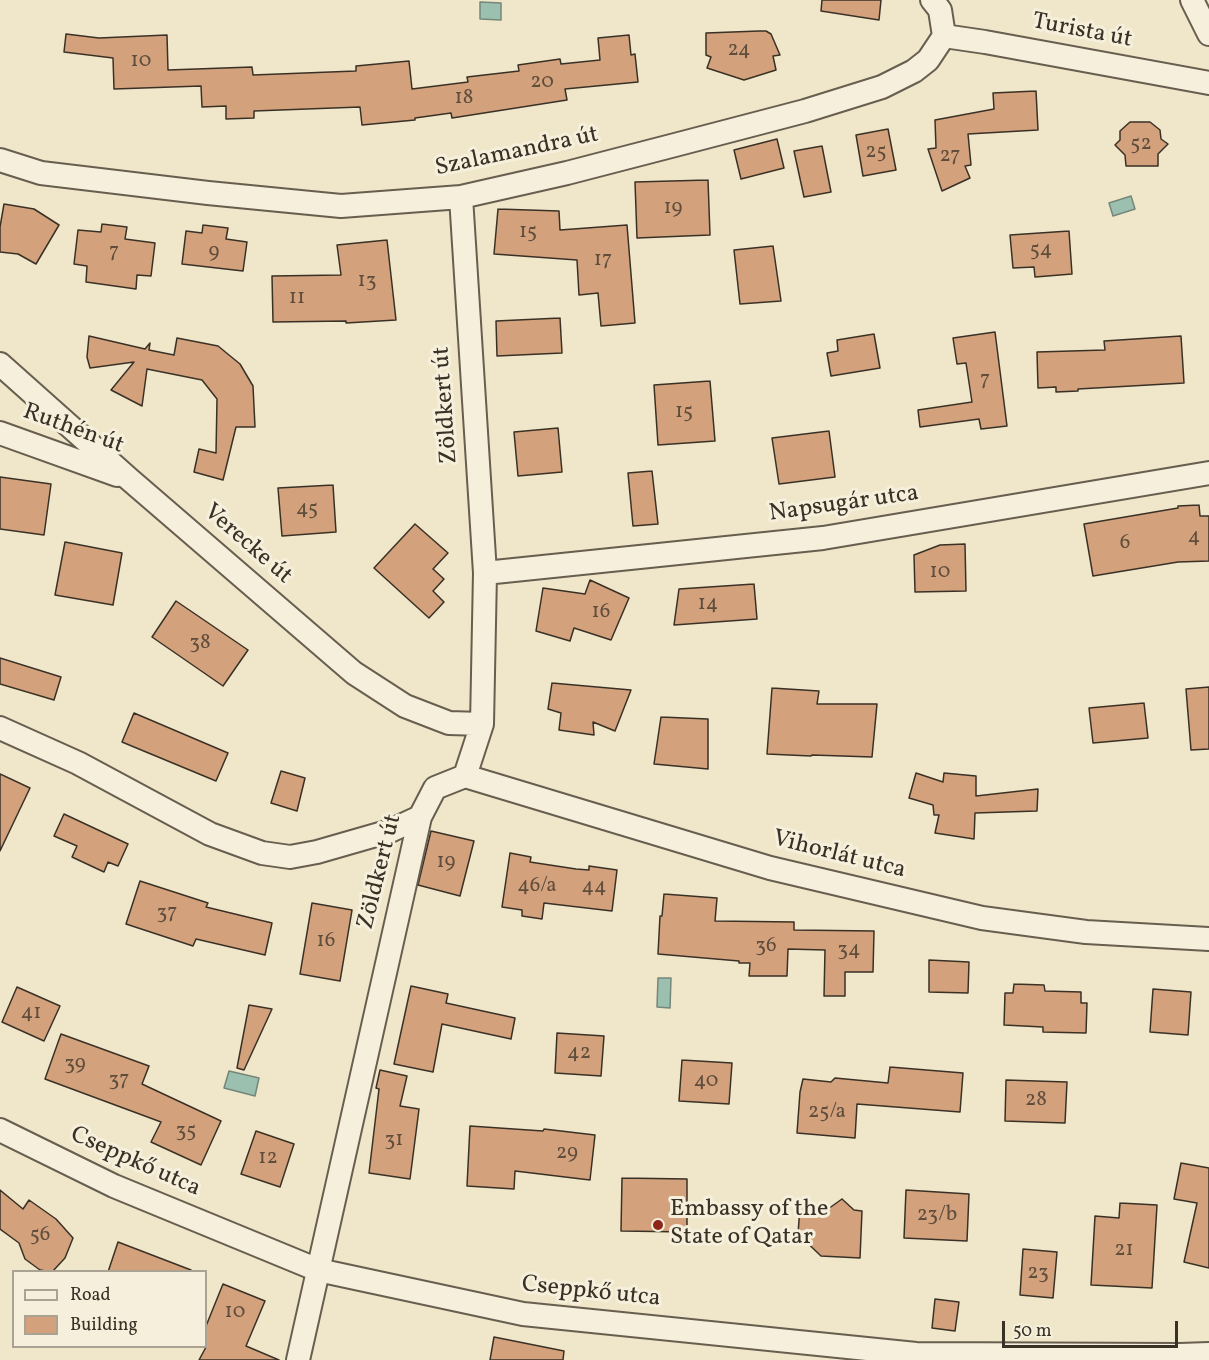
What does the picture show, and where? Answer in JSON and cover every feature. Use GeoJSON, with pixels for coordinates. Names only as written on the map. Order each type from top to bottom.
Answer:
{"type":"FeatureCollection","features":[{"type":"Feature","properties":{"kind":"street"},"geometry":{"type":"LineString","coordinates":[[932,0],[940,10],[944,36]]}},
{"type":"Feature","properties":{"kind":"street"},"geometry":{"type":"LineString","coordinates":[[1192,0],[1209,34]]}},
{"type":"Feature","properties":{"kind":"street","name":"Turista út"},"geometry":{"type":"LineString","coordinates":[[944,36],[1209,83]]}},
{"type":"Feature","properties":{"kind":"street","name":"Szalamandra út"},"geometry":{"type":"LineString","coordinates":[[0,160],[41,173],[341,206],[460,197],[567,173],[718,134],[805,111],[882,87],[914,71],[927,60],[944,36]]}},
{"type":"Feature","properties":{"kind":"street","name":"Zöldkert út"},"geometry":{"type":"LineString","coordinates":[[298,1360],[420,817],[435,788],[465,776],[482,724],[485,573],[460,197]]}},
{"type":"Feature","properties":{"kind":"street","name":"Verecke út"},"geometry":{"type":"LineString","coordinates":[[0,364],[129,479],[354,673],[405,706],[449,723],[482,724]]}},
{"type":"Feature","properties":{"kind":"street","name":"Ruthén út"},"geometry":{"type":"LineString","coordinates":[[0,433],[129,479]]}},
{"type":"Feature","properties":{"kind":"street","name":"Napsugár utca"},"geometry":{"type":"LineString","coordinates":[[485,573],[823,538],[1209,473]]}},
{"type":"Feature","properties":{"kind":"street"},"geometry":{"type":"LineString","coordinates":[[0,728],[78,763],[210,834],[262,853],[290,857],[317,852],[390,831],[420,817]]}},
{"type":"Feature","properties":{"kind":"street","name":"Vihorlát utca"},"geometry":{"type":"LineString","coordinates":[[465,776],[770,868],[982,918],[1086,932],[1209,939]]}},
{"type":"Feature","properties":{"kind":"street","name":"Cseppkő utca"},"geometry":{"type":"LineString","coordinates":[[0,1130],[114,1186],[318,1270],[523,1314],[916,1354],[1209,1354]]}},
{"type":"Feature","properties":{"kind":"shaded area"},"geometry":{"type":"Polygon","coordinates":[[[480,2],[501,3],[501,20],[480,19],[480,2]]]}},
{"type":"Feature","properties":{"kind":"shaded area"},"geometry":{"type":"Polygon","coordinates":[[[1131,196],[1135,209],[1113,216],[1109,203],[1131,196]]]}},
{"type":"Feature","properties":{"kind":"shaded area"},"geometry":{"type":"Polygon","coordinates":[[[658,978],[671,978],[670,1008],[657,1007],[658,978]]]}},
{"type":"Feature","properties":{"kind":"shaded area"},"geometry":{"type":"Polygon","coordinates":[[[229,1071],[259,1078],[255,1096],[224,1088],[229,1071]]]}},
{"type":"Feature","properties":{"kind":"building"},"geometry":{"type":"Polygon","coordinates":[[[822,0],[881,0],[879,20],[821,11],[822,0]]]}},
{"type":"Feature","properties":{"kind":"building"},"geometry":{"type":"Polygon","coordinates":[[[766,31],[771,34],[780,55],[773,56],[776,70],[744,80],[707,68],[711,57],[706,55],[706,33],[766,31]]]}},
{"type":"Feature","properties":{"kind":"building"},"geometry":{"type":"Polygon","coordinates":[[[66,34],[99,38],[167,35],[168,70],[252,67],[253,75],[356,71],[356,66],[409,61],[412,89],[468,82],[467,77],[519,71],[518,65],[560,59],[561,64],[600,60],[598,38],[629,35],[631,55],[635,54],[638,82],[565,89],[567,100],[452,118],[451,113],[415,118],[415,120],[362,125],[360,107],[254,111],[254,118],[226,119],[226,106],[202,107],[201,86],[114,89],[113,58],[64,52],[66,34]]]}},
{"type":"Feature","properties":{"kind":"building"},"geometry":{"type":"Polygon","coordinates":[[[1036,91],[1038,130],[968,134],[971,165],[965,166],[970,178],[942,191],[928,149],[936,148],[935,120],[994,109],[993,93],[1036,91]]]}},
{"type":"Feature","properties":{"kind":"building"},"geometry":{"type":"Polygon","coordinates":[[[1130,122],[1150,122],[1160,130],[1161,139],[1168,144],[1158,154],[1158,166],[1126,166],[1125,155],[1115,145],[1120,140],[1120,131],[1130,122]]]}},
{"type":"Feature","properties":{"kind":"building"},"geometry":{"type":"Polygon","coordinates":[[[888,129],[896,170],[863,176],[856,135],[888,129]]]}},
{"type":"Feature","properties":{"kind":"building"},"geometry":{"type":"Polygon","coordinates":[[[777,139],[784,168],[741,179],[734,150],[777,139]]]}},
{"type":"Feature","properties":{"kind":"building"},"geometry":{"type":"Polygon","coordinates":[[[822,146],[831,192],[804,197],[794,151],[822,146]]]}},
{"type":"Feature","properties":{"kind":"building"},"geometry":{"type":"Polygon","coordinates":[[[708,180],[710,235],[637,238],[635,182],[708,180]]]}},
{"type":"Feature","properties":{"kind":"building"},"geometry":{"type":"Polygon","coordinates":[[[4,204],[34,209],[59,225],[36,264],[18,254],[0,252],[0,227],[4,204]]]}},
{"type":"Feature","properties":{"kind":"building"},"geometry":{"type":"Polygon","coordinates":[[[498,209],[559,211],[560,230],[627,225],[635,323],[601,326],[598,293],[579,295],[577,260],[494,254],[498,209]]]}},
{"type":"Feature","properties":{"kind":"building"},"geometry":{"type":"Polygon","coordinates":[[[102,224],[127,227],[125,239],[155,243],[151,276],[137,275],[136,289],[86,282],[87,266],[74,264],[78,230],[101,232],[102,224]]]}},
{"type":"Feature","properties":{"kind":"building"},"geometry":{"type":"Polygon","coordinates":[[[203,225],[228,228],[226,239],[247,242],[243,271],[182,264],[186,231],[202,233],[203,225]]]}},
{"type":"Feature","properties":{"kind":"building"},"geometry":{"type":"Polygon","coordinates":[[[1069,231],[1072,274],[1035,277],[1034,267],[1013,268],[1010,235],[1069,231]]]}},
{"type":"Feature","properties":{"kind":"building"},"geometry":{"type":"Polygon","coordinates":[[[387,240],[396,320],[346,323],[346,321],[273,322],[272,276],[341,275],[337,245],[387,240]]]}},
{"type":"Feature","properties":{"kind":"building"},"geometry":{"type":"Polygon","coordinates":[[[773,246],[781,301],[740,304],[734,250],[773,246]]]}},
{"type":"Feature","properties":{"kind":"building"},"geometry":{"type":"Polygon","coordinates":[[[560,318],[562,353],[497,356],[496,321],[560,318]]]}},
{"type":"Feature","properties":{"kind":"building"},"geometry":{"type":"Polygon","coordinates":[[[995,332],[1007,426],[981,429],[979,419],[920,427],[918,410],[972,402],[966,363],[957,364],[953,338],[995,332]]]}},
{"type":"Feature","properties":{"kind":"building"},"geometry":{"type":"Polygon","coordinates":[[[874,334],[880,368],[831,376],[827,353],[838,351],[837,340],[874,334]]]}},
{"type":"Feature","properties":{"kind":"building"},"geometry":{"type":"Polygon","coordinates":[[[89,336],[145,349],[150,343],[149,350],[174,355],[177,338],[218,346],[240,364],[253,386],[255,427],[236,427],[223,480],[194,472],[199,449],[216,453],[217,399],[202,380],[147,369],[142,406],[111,390],[134,362],[90,368],[87,357],[89,336]]]}},
{"type":"Feature","properties":{"kind":"building"},"geometry":{"type":"Polygon","coordinates":[[[1181,336],[1184,383],[1056,392],[1056,387],[1038,388],[1037,352],[1105,350],[1104,341],[1181,336]]]}},
{"type":"Feature","properties":{"kind":"building"},"geometry":{"type":"Polygon","coordinates":[[[710,381],[715,441],[658,445],[654,385],[710,381]]]}},
{"type":"Feature","properties":{"kind":"building"},"geometry":{"type":"Polygon","coordinates":[[[558,428],[562,472],[518,476],[514,432],[558,428]]]}},
{"type":"Feature","properties":{"kind":"building"},"geometry":{"type":"Polygon","coordinates":[[[829,431],[835,477],[779,484],[772,438],[829,431]]]}},
{"type":"Feature","properties":{"kind":"building"},"geometry":{"type":"Polygon","coordinates":[[[652,471],[658,524],[633,526],[628,473],[652,471]]]}},
{"type":"Feature","properties":{"kind":"building"},"geometry":{"type":"Polygon","coordinates":[[[0,477],[51,484],[44,535],[0,529],[0,477]]]}},
{"type":"Feature","properties":{"kind":"building"},"geometry":{"type":"Polygon","coordinates":[[[333,485],[336,532],[282,536],[278,488],[333,485]]]}},
{"type":"Feature","properties":{"kind":"building"},"geometry":{"type":"Polygon","coordinates":[[[1199,505],[1200,516],[1209,516],[1209,561],[1178,562],[1093,576],[1084,524],[1178,508],[1178,506],[1199,505]]]}},
{"type":"Feature","properties":{"kind":"building"},"geometry":{"type":"Polygon","coordinates":[[[415,524],[448,553],[433,569],[444,579],[433,591],[444,602],[429,618],[374,568],[415,524]]]}},
{"type":"Feature","properties":{"kind":"building"},"geometry":{"type":"Polygon","coordinates":[[[65,542],[122,553],[113,605],[55,595],[65,542]]]}},
{"type":"Feature","properties":{"kind":"building"},"geometry":{"type":"Polygon","coordinates":[[[965,544],[966,591],[915,592],[914,555],[940,545],[965,544]]]}},
{"type":"Feature","properties":{"kind":"building"},"geometry":{"type":"Polygon","coordinates":[[[590,580],[629,598],[611,640],[574,628],[570,641],[536,631],[543,588],[585,594],[590,580]]]}},
{"type":"Feature","properties":{"kind":"building"},"geometry":{"type":"Polygon","coordinates":[[[754,584],[757,619],[674,625],[679,589],[754,584]]]}},
{"type":"Feature","properties":{"kind":"building"},"geometry":{"type":"Polygon","coordinates":[[[176,601],[248,650],[223,686],[152,637],[176,601]]]}},
{"type":"Feature","properties":{"kind":"building"},"geometry":{"type":"Polygon","coordinates":[[[0,658],[61,677],[54,700],[0,684],[0,658]]]}},
{"type":"Feature","properties":{"kind":"building"},"geometry":{"type":"Polygon","coordinates":[[[552,683],[631,690],[615,731],[593,722],[594,735],[559,730],[561,713],[548,709],[552,683]]]}},
{"type":"Feature","properties":{"kind":"building"},"geometry":{"type":"Polygon","coordinates":[[[1209,687],[1209,749],[1191,750],[1186,689],[1209,687]]]}},
{"type":"Feature","properties":{"kind":"building"},"geometry":{"type":"Polygon","coordinates":[[[772,688],[819,691],[817,704],[877,704],[872,757],[767,754],[772,688]]]}},
{"type":"Feature","properties":{"kind":"building"},"geometry":{"type":"Polygon","coordinates":[[[1144,703],[1148,738],[1093,743],[1089,708],[1144,703]]]}},
{"type":"Feature","properties":{"kind":"building"},"geometry":{"type":"Polygon","coordinates":[[[134,713],[228,753],[216,781],[122,742],[134,713]]]}},
{"type":"Feature","properties":{"kind":"building"},"geometry":{"type":"Polygon","coordinates":[[[661,717],[708,719],[708,769],[654,764],[661,717]]]}},
{"type":"Feature","properties":{"kind":"building"},"geometry":{"type":"Polygon","coordinates":[[[281,771],[305,778],[297,811],[271,803],[281,771]]]}},
{"type":"Feature","properties":{"kind":"building"},"geometry":{"type":"Polygon","coordinates":[[[916,773],[943,782],[944,773],[976,776],[976,796],[1038,789],[1037,811],[975,813],[974,839],[935,833],[939,815],[934,815],[933,805],[909,798],[916,773]]]}},
{"type":"Feature","properties":{"kind":"building"},"geometry":{"type":"Polygon","coordinates":[[[0,774],[30,788],[0,851],[0,774]]]}},
{"type":"Feature","properties":{"kind":"building"},"geometry":{"type":"Polygon","coordinates":[[[64,814],[128,844],[118,866],[108,862],[104,872],[72,857],[77,846],[54,836],[64,814]]]}},
{"type":"Feature","properties":{"kind":"building"},"geometry":{"type":"Polygon","coordinates":[[[431,831],[474,841],[460,896],[418,885],[431,831]]]}},
{"type":"Feature","properties":{"kind":"building"},"geometry":{"type":"Polygon","coordinates":[[[510,853],[531,857],[530,862],[576,869],[589,870],[589,866],[617,870],[612,911],[544,903],[542,919],[522,916],[522,910],[502,907],[510,853]]]}},
{"type":"Feature","properties":{"kind":"building"},"geometry":{"type":"Polygon","coordinates":[[[140,881],[208,903],[206,907],[272,923],[265,955],[196,939],[193,946],[126,924],[140,881]]]}},
{"type":"Feature","properties":{"kind":"building"},"geometry":{"type":"Polygon","coordinates":[[[664,894],[717,898],[715,921],[794,922],[794,930],[874,931],[873,972],[845,972],[845,996],[824,996],[825,950],[788,949],[787,976],[749,976],[750,963],[739,963],[739,961],[658,954],[664,894]]]}},
{"type":"Feature","properties":{"kind":"building"},"geometry":{"type":"Polygon","coordinates":[[[312,903],[352,910],[340,981],[300,974],[312,903]]]}},
{"type":"Feature","properties":{"kind":"building"},"geometry":{"type":"Polygon","coordinates":[[[929,960],[969,962],[968,993],[929,992],[929,960]]]}},
{"type":"Feature","properties":{"kind":"building"},"geometry":{"type":"Polygon","coordinates":[[[1014,984],[1044,985],[1045,991],[1081,992],[1081,1003],[1087,1003],[1086,1033],[1043,1032],[1043,1027],[1004,1025],[1005,993],[1013,993],[1014,984]]]}},
{"type":"Feature","properties":{"kind":"building"},"geometry":{"type":"Polygon","coordinates":[[[411,986],[448,994],[446,1003],[515,1018],[511,1039],[442,1024],[433,1072],[394,1064],[411,986]]]}},
{"type":"Feature","properties":{"kind":"building"},"geometry":{"type":"Polygon","coordinates":[[[17,987],[60,1006],[44,1041],[2,1022],[17,987]]]}},
{"type":"Feature","properties":{"kind":"building"},"geometry":{"type":"Polygon","coordinates":[[[1153,989],[1191,992],[1188,1035],[1150,1032],[1153,989]]]}},
{"type":"Feature","properties":{"kind":"building"},"geometry":{"type":"Polygon","coordinates":[[[249,1005],[272,1009],[244,1070],[237,1068],[249,1005]]]}},
{"type":"Feature","properties":{"kind":"building"},"geometry":{"type":"Polygon","coordinates":[[[557,1033],[604,1036],[601,1076],[555,1073],[557,1033]]]}},
{"type":"Feature","properties":{"kind":"building"},"geometry":{"type":"Polygon","coordinates":[[[61,1034],[149,1066],[142,1084],[221,1121],[201,1165],[151,1142],[161,1122],[45,1079],[61,1034]]]}},
{"type":"Feature","properties":{"kind":"building"},"geometry":{"type":"Polygon","coordinates":[[[682,1060],[732,1063],[729,1104],[679,1101],[682,1060]]]}},
{"type":"Feature","properties":{"kind":"building"},"geometry":{"type":"Polygon","coordinates":[[[890,1067],[963,1073],[960,1112],[857,1104],[855,1138],[797,1133],[803,1079],[831,1082],[835,1078],[888,1083],[890,1067]]]}},
{"type":"Feature","properties":{"kind":"building"},"geometry":{"type":"Polygon","coordinates":[[[380,1070],[407,1076],[400,1106],[419,1109],[410,1179],[369,1173],[379,1089],[376,1088],[380,1070]]]}},
{"type":"Feature","properties":{"kind":"building"},"geometry":{"type":"Polygon","coordinates":[[[1006,1080],[1067,1082],[1065,1123],[1005,1121],[1006,1080]]]}},
{"type":"Feature","properties":{"kind":"building"},"geometry":{"type":"Polygon","coordinates":[[[470,1126],[543,1131],[544,1129],[595,1135],[590,1180],[515,1171],[514,1189],[467,1186],[470,1126]]]}},
{"type":"Feature","properties":{"kind":"building"},"geometry":{"type":"Polygon","coordinates":[[[256,1131],[294,1144],[280,1187],[241,1174],[256,1131]]]}},
{"type":"Feature","properties":{"kind":"building"},"geometry":{"type":"Polygon","coordinates":[[[1181,1163],[1209,1168],[1209,1268],[1184,1262],[1197,1203],[1174,1199],[1181,1163]]]}},
{"type":"Feature","properties":{"kind":"building"},"geometry":{"type":"Polygon","coordinates":[[[622,1178],[687,1179],[687,1232],[621,1231],[622,1178]]]}},
{"type":"Feature","properties":{"kind":"building"},"geometry":{"type":"Polygon","coordinates":[[[0,1190],[23,1209],[29,1200],[56,1219],[73,1238],[65,1258],[54,1270],[40,1270],[25,1259],[19,1243],[0,1229],[0,1190]]]}},
{"type":"Feature","properties":{"kind":"building"},"geometry":{"type":"Polygon","coordinates":[[[906,1190],[969,1194],[967,1241],[904,1238],[906,1190]]]}},
{"type":"Feature","properties":{"kind":"building"},"geometry":{"type":"Polygon","coordinates":[[[842,1199],[854,1210],[862,1211],[860,1258],[821,1256],[798,1234],[800,1207],[828,1209],[842,1199]]]}},
{"type":"Feature","properties":{"kind":"building"},"geometry":{"type":"Polygon","coordinates":[[[1120,1203],[1157,1205],[1152,1288],[1091,1285],[1095,1216],[1119,1218],[1120,1203]]]}},
{"type":"Feature","properties":{"kind":"building"},"geometry":{"type":"Polygon","coordinates":[[[118,1242],[191,1270],[109,1270],[118,1242]]]}},
{"type":"Feature","properties":{"kind":"building"},"geometry":{"type":"Polygon","coordinates":[[[1023,1249],[1057,1252],[1053,1298],[1020,1295],[1023,1249]]]}},
{"type":"Feature","properties":{"kind":"building"},"geometry":{"type":"Polygon","coordinates":[[[223,1284],[265,1301],[246,1346],[279,1360],[199,1360],[207,1348],[207,1324],[223,1284]]]}},
{"type":"Feature","properties":{"kind":"building"},"geometry":{"type":"Polygon","coordinates":[[[935,1299],[959,1302],[955,1331],[932,1328],[935,1299]]]}},
{"type":"Feature","properties":{"kind":"building"},"geometry":{"type":"Polygon","coordinates":[[[494,1337],[564,1351],[563,1360],[490,1360],[494,1337]]]}},
{"type":"Feature","properties":{"kind":"place","name":"Embassy of the State of Qatar"},"geometry":{"type":"Point","coordinates":[658,1225]}}]}
